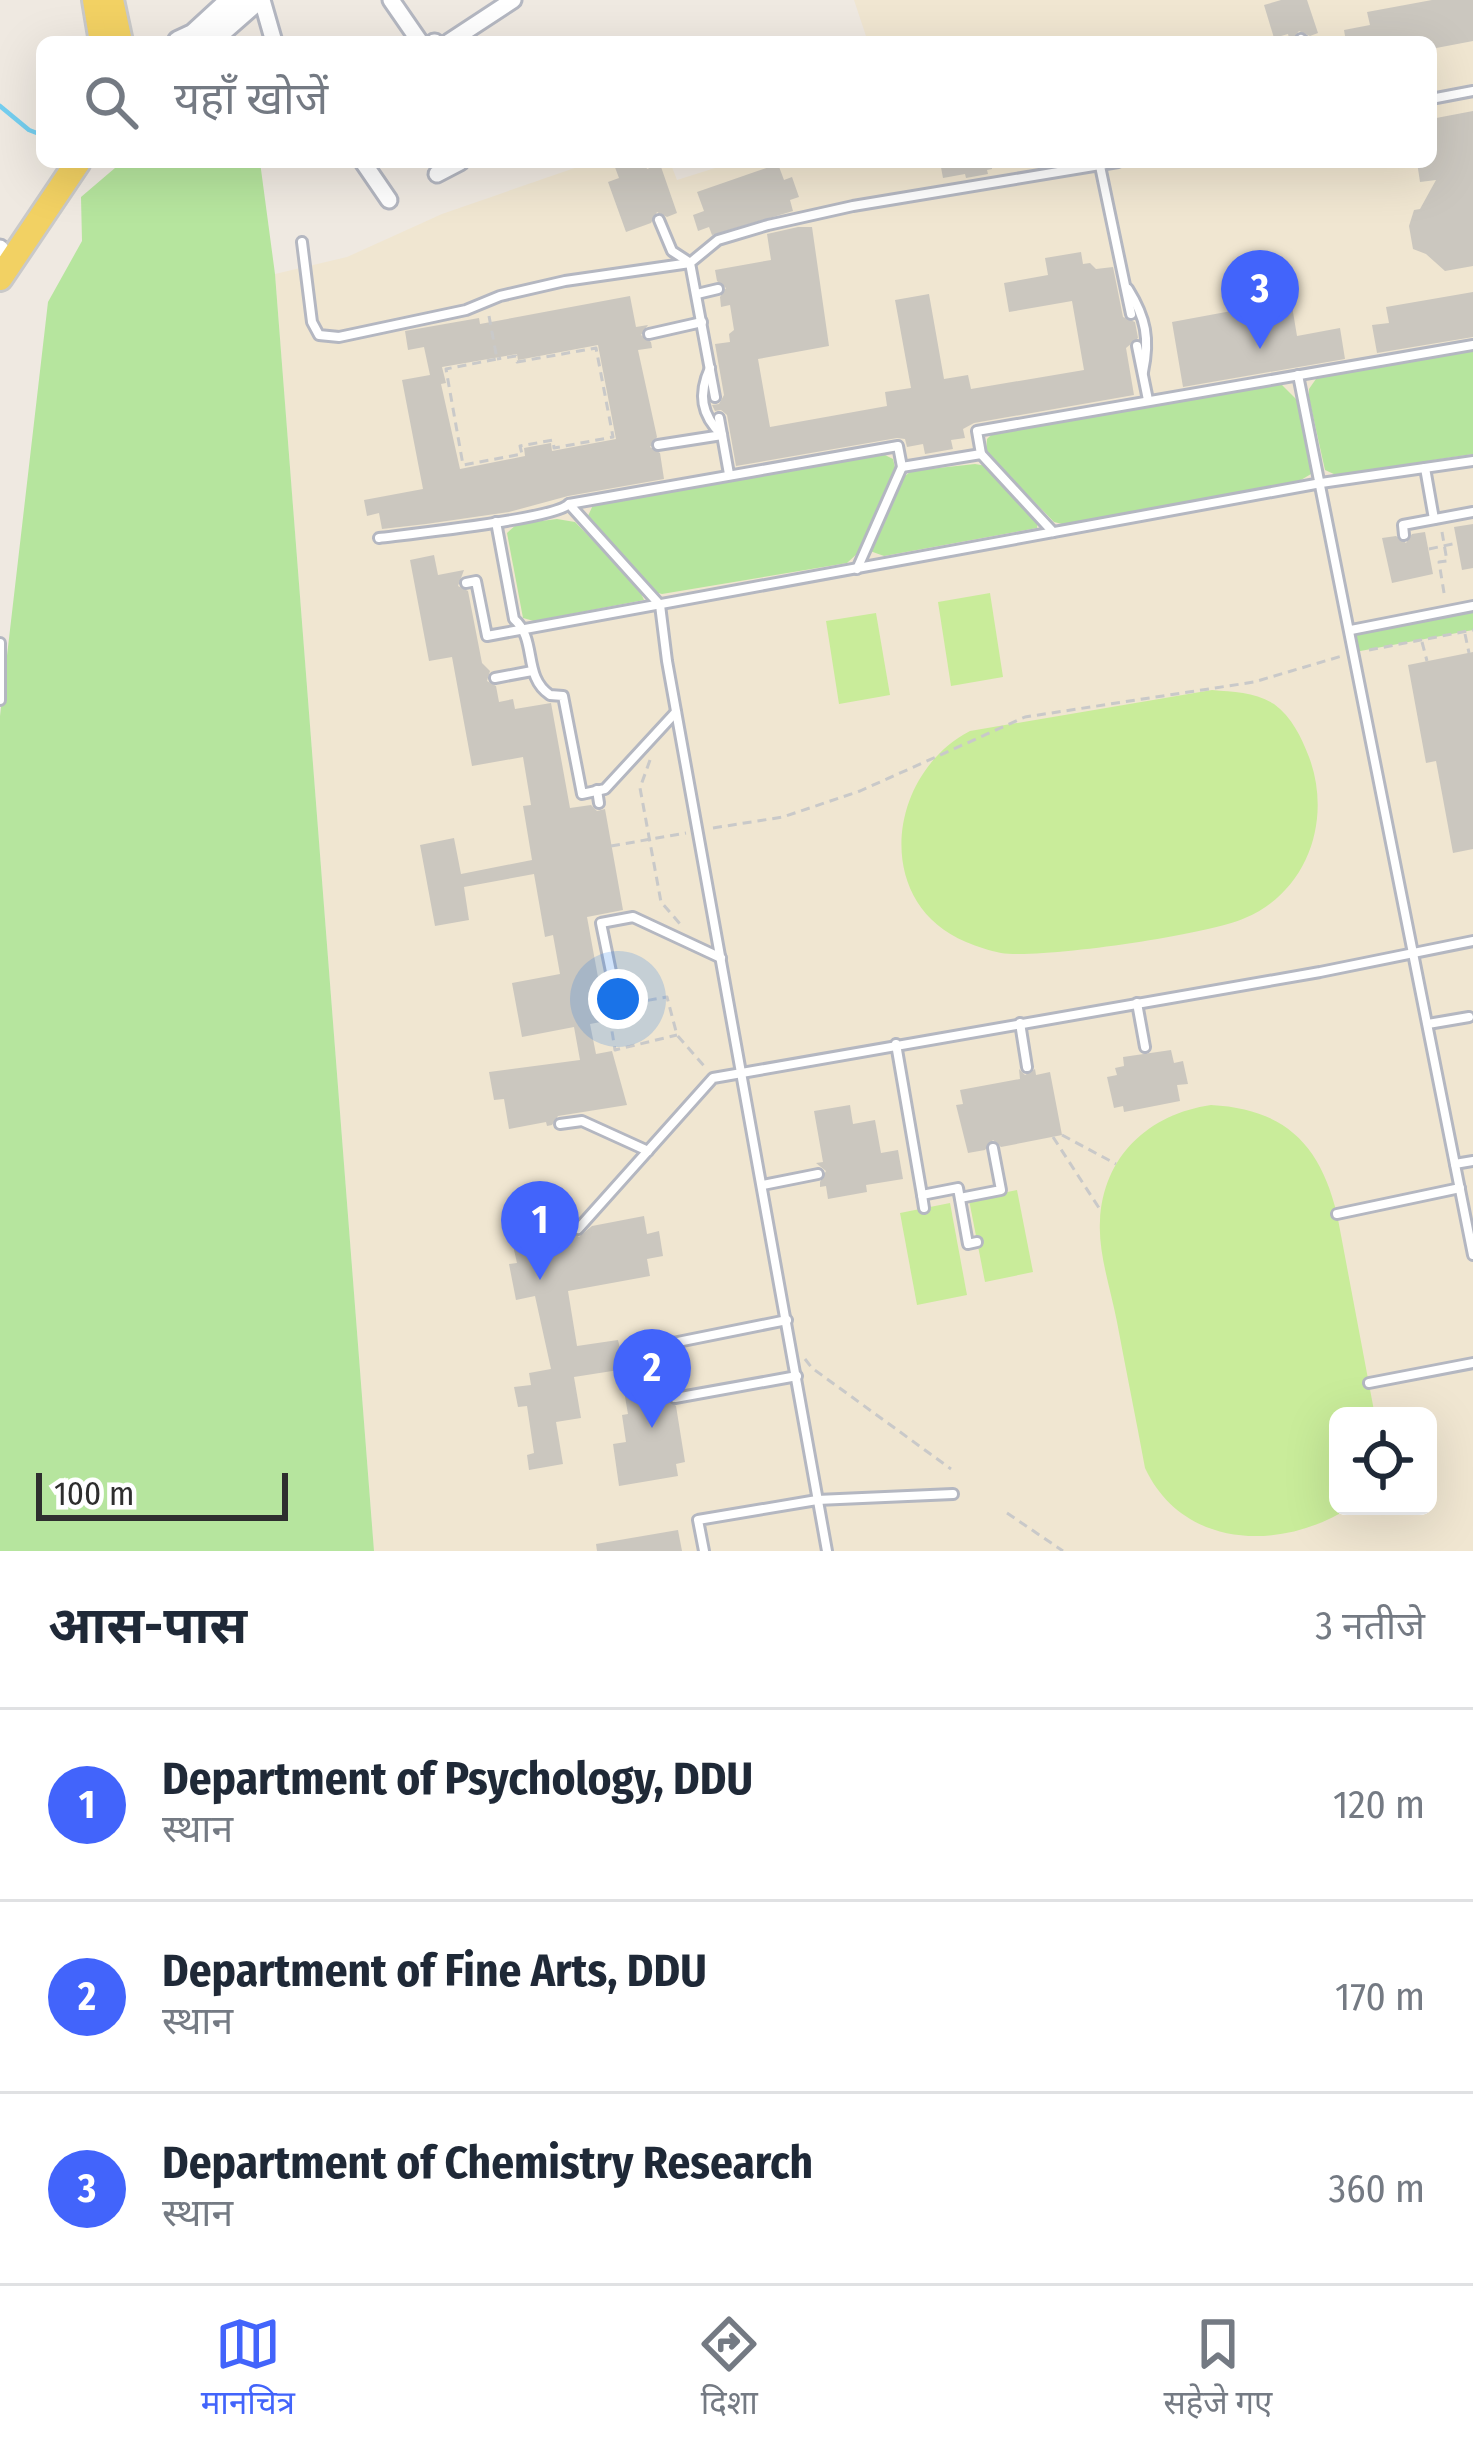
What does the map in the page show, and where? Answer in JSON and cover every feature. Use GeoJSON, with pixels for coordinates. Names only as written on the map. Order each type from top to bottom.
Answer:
{"type":"FeatureCollection","features":[{"type":"Feature","properties":{"kind":"main road"},"geometry":{"type":"LineString","coordinates":[[95,0],[101,36]]}},
{"type":"Feature","properties":{"kind":"main road"},"geometry":{"type":"LineString","coordinates":[[111,0],[119,36]]}},
{"type":"Feature","properties":{"kind":"main road"},"geometry":{"type":"LineString","coordinates":[[192,36],[232,0]]}},
{"type":"Feature","properties":{"kind":"main road"},"geometry":{"type":"LineString","coordinates":[[215,36],[259,0]]}},
{"type":"Feature","properties":{"kind":"main road"},"geometry":{"type":"LineString","coordinates":[[0,249],[55,168]]}},
{"type":"Feature","properties":{"kind":"main road"},"geometry":{"type":"LineString","coordinates":[[0,278],[74,168]]}},
{"type":"Feature","properties":{"kind":"street"},"geometry":{"type":"LineString","coordinates":[[259,0],[272,36]]}},
{"type":"Feature","properties":{"kind":"street"},"geometry":{"type":"LineString","coordinates":[[391,0],[416,36]]}},
{"type":"Feature","properties":{"kind":"street"},"geometry":{"type":"LineString","coordinates":[[458,36],[513,0]]}},
{"type":"Feature","properties":{"kind":"street"},"geometry":{"type":"LineString","coordinates":[[368,168],[389,200]]}},
{"type":"Feature","properties":{"kind":"street"},"geometry":{"type":"LineString","coordinates":[[437,174],[448,168]]}},
{"type":"Feature","properties":{"kind":"lane"},"geometry":{"type":"LineString","coordinates":[[1437,98],[1473,91]]}},
{"type":"Feature","properties":{"kind":"lane"},"geometry":{"type":"LineString","coordinates":[[302,242],[312,322],[319,335],[339,337],[565,281],[690,262],[718,240],[754,226],[978,181],[1084,168]]}},
{"type":"Feature","properties":{"kind":"lane"},"geometry":{"type":"LineString","coordinates":[[1100,168],[1131,314]]}},
{"type":"Feature","properties":{"kind":"lane"},"geometry":{"type":"LineString","coordinates":[[659,220],[672,251],[690,262],[716,397]]}},
{"type":"Feature","properties":{"kind":"lane"},"geometry":{"type":"LineString","coordinates":[[1124,283],[1144,315],[1148,346],[1142,372]]}},
{"type":"Feature","properties":{"kind":"lane"},"geometry":{"type":"LineString","coordinates":[[697,294],[718,289]]}},
{"type":"Feature","properties":{"kind":"lane"},"geometry":{"type":"LineString","coordinates":[[649,334],[702,322]]}},
{"type":"Feature","properties":{"kind":"lane"},"geometry":{"type":"LineString","coordinates":[[1054,532],[981,454],[977,431],[1473,345]]}},
{"type":"Feature","properties":{"kind":"lane"},"geometry":{"type":"LineString","coordinates":[[1137,346],[1148,400]]}},
{"type":"Feature","properties":{"kind":"lane"},"geometry":{"type":"LineString","coordinates":[[710,368],[701,388],[707,421],[722,435]]}},
{"type":"Feature","properties":{"kind":"lane"},"geometry":{"type":"LineString","coordinates":[[1298,375],[1473,1255]]}},
{"type":"Feature","properties":{"kind":"lane"},"geometry":{"type":"LineString","coordinates":[[719,418],[729,474]]}},
{"type":"Feature","properties":{"kind":"lane"},"geometry":{"type":"LineString","coordinates":[[658,445],[722,435]]}},
{"type":"Feature","properties":{"kind":"lane"},"geometry":{"type":"LineString","coordinates":[[379,538],[562,512],[569,504],[898,446],[902,467],[857,568]]}},
{"type":"Feature","properties":{"kind":"lane"},"geometry":{"type":"LineString","coordinates":[[902,467],[940,456],[981,454]]}},
{"type":"Feature","properties":{"kind":"lane"},"geometry":{"type":"LineString","coordinates":[[466,583],[476,580],[487,636],[1473,460]]}},
{"type":"Feature","properties":{"kind":"lane"},"geometry":{"type":"LineString","coordinates":[[1424,468],[1436,519]]}},
{"type":"Feature","properties":{"kind":"lane"},"geometry":{"type":"LineString","coordinates":[[569,504],[660,604],[827,1551]]}},
{"type":"Feature","properties":{"kind":"lane"},"geometry":{"type":"LineString","coordinates":[[1404,535],[1403,525],[1473,512]]}},
{"type":"Feature","properties":{"kind":"lane"},"geometry":{"type":"LineString","coordinates":[[496,522],[514,619],[525,628],[532,671],[542,690],[563,696],[582,794],[604,789],[676,712]]}},
{"type":"Feature","properties":{"kind":"lane"},"geometry":{"type":"LineString","coordinates":[[1351,630],[1473,606]]}},
{"type":"Feature","properties":{"kind":"lane"},"geometry":{"type":"LineString","coordinates":[[0,644],[0,700]]}},
{"type":"Feature","properties":{"kind":"lane"},"geometry":{"type":"LineString","coordinates":[[495,678],[532,671]]}},
{"type":"Feature","properties":{"kind":"lane"},"geometry":{"type":"LineString","coordinates":[[598,790],[599,803]]}},
{"type":"Feature","properties":{"kind":"lane"},"geometry":{"type":"LineString","coordinates":[[618,1006],[601,923],[620,915],[633,917],[722,958]]}},
{"type":"Feature","properties":{"kind":"lane"},"geometry":{"type":"LineString","coordinates":[[578,1229],[713,1078],[1473,941]]}},
{"type":"Feature","properties":{"kind":"lane"},"geometry":{"type":"LineString","coordinates":[[1137,1003],[1144,1048]]}},
{"type":"Feature","properties":{"kind":"lane"},"geometry":{"type":"LineString","coordinates":[[1428,1024],[1469,1017]]}},
{"type":"Feature","properties":{"kind":"lane"},"geometry":{"type":"LineString","coordinates":[[1020,1023],[1027,1067]]}},
{"type":"Feature","properties":{"kind":"lane"},"geometry":{"type":"LineString","coordinates":[[896,1044],[924,1208]]}},
{"type":"Feature","properties":{"kind":"lane"},"geometry":{"type":"LineString","coordinates":[[560,1124],[582,1121],[648,1151]]}},
{"type":"Feature","properties":{"kind":"lane"},"geometry":{"type":"LineString","coordinates":[[960,1198],[1001,1192],[993,1148]]}},
{"type":"Feature","properties":{"kind":"lane"},"geometry":{"type":"LineString","coordinates":[[1455,1164],[1473,1161]]}},
{"type":"Feature","properties":{"kind":"lane"},"geometry":{"type":"LineString","coordinates":[[764,1185],[818,1174]]}},
{"type":"Feature","properties":{"kind":"lane"},"geometry":{"type":"LineString","coordinates":[[922,1195],[958,1188],[968,1244],[977,1242]]}},
{"type":"Feature","properties":{"kind":"lane"},"geometry":{"type":"LineString","coordinates":[[1337,1214],[1460,1188]]}},
{"type":"Feature","properties":{"kind":"lane"},"geometry":{"type":"LineString","coordinates":[[628,1352],[788,1320]]}},
{"type":"Feature","properties":{"kind":"lane"},"geometry":{"type":"LineString","coordinates":[[1369,1383],[1473,1363]]}},
{"type":"Feature","properties":{"kind":"lane"},"geometry":{"type":"LineString","coordinates":[[675,1398],[797,1376]]}},
{"type":"Feature","properties":{"kind":"lane"},"geometry":{"type":"LineString","coordinates":[[704,1551],[698,1520],[817,1500],[953,1494]]}},
{"type":"Feature","properties":{"kind":"path"},"geometry":{"type":"LineString","coordinates":[[487,303],[497,359]]}},
{"type":"Feature","properties":{"kind":"path"},"geometry":{"type":"LineString","coordinates":[[596,348],[613,436],[554,448],[553,440],[520,446],[522,454],[463,465],[446,369],[497,359],[516,356],[517,362],[596,348]]}},
{"type":"Feature","properties":{"kind":"path"},"geometry":{"type":"LineString","coordinates":[[1436,519],[1447,561],[1439,562],[1447,611]]}},
{"type":"Feature","properties":{"kind":"path"},"geometry":{"type":"LineString","coordinates":[[1429,549],[1457,543]]}},
{"type":"Feature","properties":{"kind":"path"},"geometry":{"type":"LineString","coordinates":[[611,846],[783,817],[860,791],[1025,717],[1255,682],[1355,652],[1473,630]]}},
{"type":"Feature","properties":{"kind":"path"},"geometry":{"type":"LineString","coordinates":[[1464,632],[1469,653]]}},
{"type":"Feature","properties":{"kind":"path"},"geometry":{"type":"LineString","coordinates":[[1422,640],[1426,661]]}},
{"type":"Feature","properties":{"kind":"path"},"geometry":{"type":"LineString","coordinates":[[661,729],[640,788],[649,839],[661,902],[702,949]]}},
{"type":"Feature","properties":{"kind":"path"},"geometry":{"type":"LineString","coordinates":[[677,1035],[615,1051],[610,1025],[618,1006],[667,997],[677,1035],[713,1078]]}},
{"type":"Feature","properties":{"kind":"path"},"geometry":{"type":"LineString","coordinates":[[1062,1136],[1116,1164]]}},
{"type":"Feature","properties":{"kind":"path"},"geometry":{"type":"LineString","coordinates":[[1054,1137],[1101,1210]]}},
{"type":"Feature","properties":{"kind":"path"},"geometry":{"type":"LineString","coordinates":[[791,1340],[812,1368],[952,1469]]}},
{"type":"Feature","properties":{"kind":"path"},"geometry":{"type":"LineString","coordinates":[[1007,1513],[1063,1551]]}},
{"type":"Feature","properties":{"kind":"shaded area"},"geometry":{"type":"Polygon","coordinates":[[[854,0],[1473,0],[1473,1551],[374,1551],[275,274],[347,257],[442,214],[575,168],[672,168],[677,180],[715,168],[1437,168],[1437,36],[866,36],[854,0]]]}},
{"type":"Feature","properties":{"kind":"green space"},"geometry":{"type":"Polygon","coordinates":[[[115,168],[261,168],[275,274],[374,1551],[0,1551],[0,716],[48,302],[82,241],[81,197],[115,168]]]}},
{"type":"Feature","properties":{"kind":"green space"},"geometry":{"type":"Polygon","coordinates":[[[1473,349],[1473,454],[1336,475],[1325,470],[1309,398],[1318,376],[1473,349]]]}},
{"type":"Feature","properties":{"kind":"green space"},"geometry":{"type":"Polygon","coordinates":[[[1280,383],[1298,401],[1313,465],[1311,474],[1296,483],[1062,524],[1054,522],[986,452],[987,439],[997,429],[1280,383]]]}},
{"type":"Feature","properties":{"kind":"green space"},"geometry":{"type":"Polygon","coordinates":[[[879,452],[893,459],[896,472],[859,552],[847,563],[662,594],[654,592],[588,516],[593,505],[602,502],[879,452]]]}},
{"type":"Feature","properties":{"kind":"green space"},"geometry":{"type":"Polygon","coordinates":[[[987,466],[1038,519],[1037,528],[884,556],[870,551],[897,483],[911,471],[987,466]]]}},
{"type":"Feature","properties":{"kind":"green space"},"geometry":{"type":"Polygon","coordinates":[[[557,519],[575,522],[638,587],[644,600],[534,621],[523,618],[507,533],[517,524],[557,519]]]}},
{"type":"Feature","properties":{"kind":"green space"},"geometry":{"type":"Polygon","coordinates":[[[990,593],[1003,677],[951,686],[938,602],[990,593]]]}},
{"type":"Feature","properties":{"kind":"green space"},"geometry":{"type":"Polygon","coordinates":[[[1473,606],[1473,630],[1355,652],[1351,630],[1473,606]]]}},
{"type":"Feature","properties":{"kind":"green space"},"geometry":{"type":"Polygon","coordinates":[[[876,613],[890,695],[839,704],[826,621],[876,613]]]}},
{"type":"Feature","properties":{"kind":"green space"},"geometry":{"type":"Polygon","coordinates":[[[1212,690],[1252,695],[1280,709],[1299,735],[1315,780],[1318,804],[1310,850],[1285,890],[1267,906],[1225,925],[1162,938],[1022,954],[966,942],[936,924],[915,899],[904,869],[907,806],[921,777],[942,751],[970,731],[1212,690]]]}},
{"type":"Feature","properties":{"kind":"green space"},"geometry":{"type":"Polygon","coordinates":[[[1211,1105],[1237,1108],[1279,1123],[1321,1168],[1337,1214],[1373,1407],[1329,1407],[1329,1515],[1336,1515],[1297,1531],[1238,1535],[1210,1528],[1184,1515],[1162,1495],[1145,1468],[1100,1221],[1103,1198],[1120,1158],[1149,1129],[1211,1105]]]}},
{"type":"Feature","properties":{"kind":"green space"},"geometry":{"type":"Polygon","coordinates":[[[1017,1190],[1033,1272],[985,1282],[969,1200],[1017,1190]]]}},
{"type":"Feature","properties":{"kind":"green space"},"geometry":{"type":"Polygon","coordinates":[[[950,1203],[967,1295],[917,1305],[900,1213],[950,1203]]]}},
{"type":"Feature","properties":{"kind":"building"},"geometry":{"type":"Polygon","coordinates":[[[1307,0],[1318,33],[1273,36],[1264,5],[1307,0]]]}},
{"type":"Feature","properties":{"kind":"building"},"geometry":{"type":"Polygon","coordinates":[[[1432,0],[1473,0],[1473,41],[1437,48],[1437,36],[1345,36],[1344,30],[1370,25],[1367,12],[1432,0]]]}},
{"type":"Feature","properties":{"kind":"building"},"geometry":{"type":"Polygon","coordinates":[[[1473,111],[1473,266],[1445,271],[1413,249],[1409,226],[1414,210],[1420,209],[1436,180],[1420,182],[1418,168],[1437,168],[1437,118],[1473,111]]]}},
{"type":"Feature","properties":{"kind":"building"},"geometry":{"type":"Polygon","coordinates":[[[615,168],[661,168],[677,213],[667,217],[657,212],[651,223],[626,232],[608,182],[619,178],[615,168]]]}},
{"type":"Feature","properties":{"kind":"building"},"geometry":{"type":"Polygon","coordinates":[[[766,168],[780,168],[784,180],[792,177],[799,197],[790,200],[793,211],[712,235],[709,227],[698,231],[693,215],[704,211],[697,192],[766,168]]]}},
{"type":"Feature","properties":{"kind":"building"},"geometry":{"type":"Polygon","coordinates":[[[941,168],[992,168],[988,174],[943,178],[941,168]]]}},
{"type":"Feature","properties":{"kind":"building"},"geometry":{"type":"Polygon","coordinates":[[[812,227],[829,346],[758,359],[770,427],[887,406],[885,392],[911,388],[895,300],[929,294],[944,379],[968,375],[971,389],[1084,370],[1072,301],[1009,312],[1004,283],[1048,275],[1045,258],[1081,252],[1083,264],[1096,269],[1113,267],[1123,317],[1135,322],[1138,338],[1126,348],[1134,395],[974,423],[963,429],[965,438],[951,440],[953,449],[925,454],[923,444],[907,447],[905,439],[897,438],[736,466],[727,415],[712,405],[719,404],[724,395],[715,344],[730,342],[734,330],[730,305],[721,307],[726,288],[717,281],[715,270],[771,260],[767,234],[812,227]]]}},
{"type":"Feature","properties":{"kind":"building"},"geometry":{"type":"Polygon","coordinates":[[[1473,292],[1473,337],[1377,353],[1372,325],[1389,323],[1386,307],[1473,292]]]}},
{"type":"Feature","properties":{"kind":"building"},"geometry":{"type":"Polygon","coordinates":[[[630,296],[636,327],[648,325],[641,335],[652,348],[638,350],[657,437],[650,447],[660,453],[664,479],[509,512],[382,529],[379,513],[367,516],[364,500],[423,489],[402,380],[430,375],[424,347],[408,350],[405,331],[479,318],[480,324],[630,296]],[[598,345],[518,360],[517,354],[442,367],[446,383],[441,384],[460,469],[525,456],[524,448],[551,443],[552,451],[616,439],[598,345]]]}},
{"type":"Feature","properties":{"kind":"building"},"geometry":{"type":"Polygon","coordinates":[[[1291,300],[1297,336],[1340,328],[1345,359],[1183,387],[1172,322],[1291,300]]]}},
{"type":"Feature","properties":{"kind":"building"},"geometry":{"type":"Polygon","coordinates":[[[1473,524],[1473,568],[1462,570],[1454,527],[1473,524]]]}},
{"type":"Feature","properties":{"kind":"building"},"geometry":{"type":"Polygon","coordinates":[[[1425,532],[1433,574],[1392,583],[1382,538],[1396,536],[1406,543],[1412,534],[1425,532]]]}},
{"type":"Feature","properties":{"kind":"building"},"geometry":{"type":"Polygon","coordinates":[[[434,555],[438,575],[464,570],[458,586],[468,591],[482,663],[490,671],[487,681],[496,686],[499,702],[513,699],[515,709],[551,703],[570,808],[605,809],[623,910],[587,917],[606,1021],[590,1024],[596,1054],[612,1051],[627,1105],[558,1116],[552,1125],[509,1129],[504,1099],[494,1100],[489,1072],[580,1060],[574,1027],[522,1037],[512,983],[560,974],[553,935],[545,937],[534,874],[464,887],[469,920],[435,926],[420,845],[454,838],[461,874],[532,860],[523,806],[531,805],[523,757],[472,766],[452,657],[429,661],[410,560],[434,555]]]}},
{"type":"Feature","properties":{"kind":"building"},"geometry":{"type":"Polygon","coordinates":[[[1473,652],[1473,849],[1453,853],[1436,761],[1426,763],[1408,665],[1473,652]]]}},
{"type":"Feature","properties":{"kind":"building"},"geometry":{"type":"Polygon","coordinates":[[[1171,1050],[1174,1063],[1183,1061],[1188,1084],[1177,1085],[1180,1101],[1124,1112],[1123,1106],[1114,1108],[1107,1077],[1117,1075],[1115,1068],[1124,1066],[1123,1057],[1171,1050]]]}},
{"type":"Feature","properties":{"kind":"building"},"geometry":{"type":"Polygon","coordinates":[[[1019,1069],[1025,1075],[1035,1069],[1036,1075],[1050,1072],[1062,1135],[1001,1147],[993,1140],[985,1150],[968,1153],[956,1105],[963,1104],[960,1090],[1020,1079],[1019,1069]]]}},
{"type":"Feature","properties":{"kind":"building"},"geometry":{"type":"Polygon","coordinates":[[[850,1105],[853,1124],[875,1120],[881,1153],[898,1150],[903,1179],[866,1185],[867,1192],[828,1199],[826,1186],[820,1187],[826,1171],[816,1163],[823,1162],[814,1111],[850,1105]]]}},
{"type":"Feature","properties":{"kind":"building"},"geometry":{"type":"Polygon","coordinates":[[[644,1216],[647,1234],[659,1231],[663,1256],[647,1259],[650,1276],[568,1291],[577,1346],[618,1340],[625,1369],[574,1377],[581,1418],[556,1422],[563,1464],[529,1470],[527,1455],[534,1453],[527,1406],[518,1407],[514,1387],[531,1385],[529,1373],[551,1369],[535,1296],[516,1300],[509,1264],[517,1263],[512,1241],[570,1230],[579,1237],[592,1226],[644,1216]]]}},
{"type":"Feature","properties":{"kind":"building"},"geometry":{"type":"Polygon","coordinates":[[[672,1379],[674,1390],[667,1398],[676,1406],[685,1462],[676,1464],[678,1476],[619,1486],[613,1444],[626,1442],[623,1385],[672,1379]]]}},
{"type":"Feature","properties":{"kind":"building"},"geometry":{"type":"Polygon","coordinates":[[[678,1530],[682,1551],[597,1551],[596,1544],[678,1530]]]}},
{"type":"Feature","properties":{"kind":"waterway"},"geometry":{"type":"LineString","coordinates":[[0,106],[36,133]]}},
{"type":"Feature","properties":{"kind":"place","name":"Department of Chemistry Research"},"geometry":{"type":"Point","coordinates":[1260,349]}},
{"type":"Feature","properties":{"kind":"place","name":"Department of Psychology, DDU"},"geometry":{"type":"Point","coordinates":[540,1280]}},
{"type":"Feature","properties":{"kind":"place","name":"Department of Fine Arts, DDU"},"geometry":{"type":"Point","coordinates":[652,1428]}}]}
